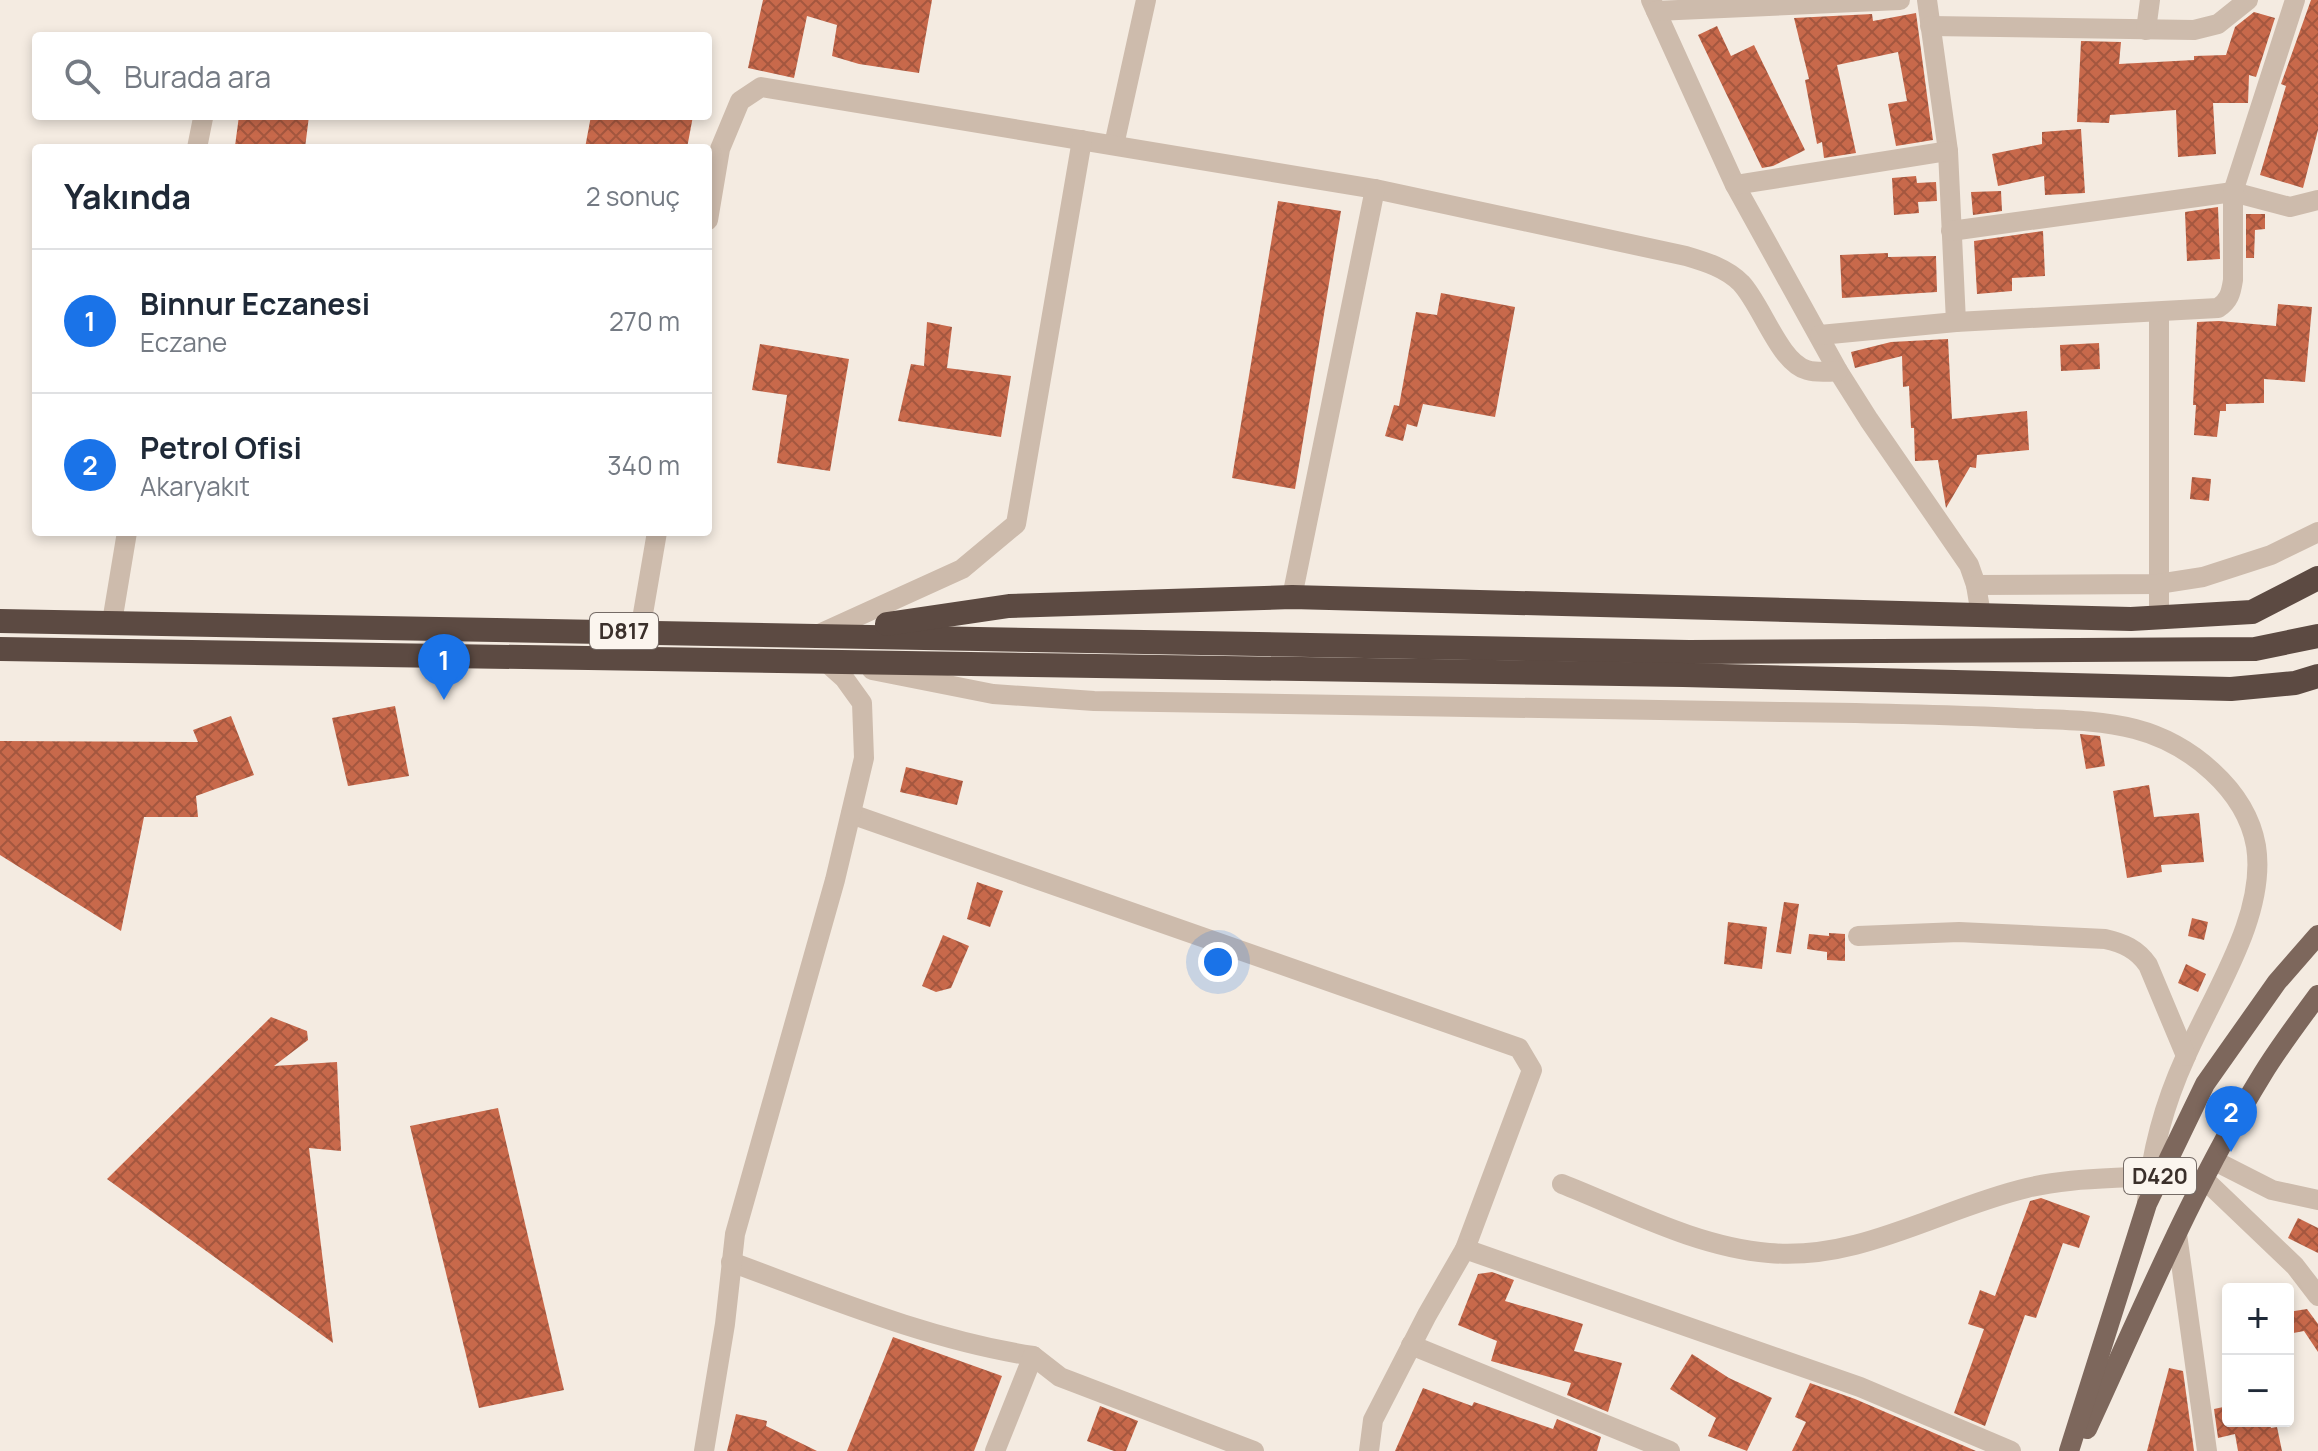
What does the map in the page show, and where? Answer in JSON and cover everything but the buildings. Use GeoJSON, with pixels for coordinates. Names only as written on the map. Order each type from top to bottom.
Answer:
{"type":"FeatureCollection","features":[{"type":"Feature","properties":{"kind":"highway"},"geometry":{"type":"LineString","coordinates":[[819,634],[1009,606],[1292,597],[2159,617],[2252,612],[2318,578]]}},
{"type":"Feature","properties":{"kind":"highway","name":"D817"},"geometry":{"type":"LineString","coordinates":[[0,621],[1689,652],[2255,649],[2318,636]]}},
{"type":"Feature","properties":{"kind":"highway","name":"D817"},"geometry":{"type":"LineString","coordinates":[[0,649],[1683,675],[2231,689],[2295,683],[2318,676]]}},
{"type":"Feature","properties":{"kind":"main road","name":"D420"},"geometry":{"type":"LineString","coordinates":[[2069,1451],[2147,1204],[2205,1084],[2277,982],[2318,935]]}},
{"type":"Feature","properties":{"kind":"main road","name":"D420"},"geometry":{"type":"LineString","coordinates":[[2077,1451],[2177,1234],[2215,1161],[2262,1074],[2316,1003]]}},
{"type":"Feature","properties":{"kind":"street"},"geometry":{"type":"LineString","coordinates":[[1114,145],[1146,0]]}},
{"type":"Feature","properties":{"kind":"street"},"geometry":{"type":"LineString","coordinates":[[1900,0],[1654,6],[1735,185],[1838,371],[1959,548],[1976,585],[1981,615]]}},
{"type":"Feature","properties":{"kind":"street"},"geometry":{"type":"LineString","coordinates":[[1927,0],[1948,151],[1956,322]]}},
{"type":"Feature","properties":{"kind":"street"},"geometry":{"type":"LineString","coordinates":[[2146,30],[2150,0]]}},
{"type":"Feature","properties":{"kind":"street"},"geometry":{"type":"LineString","coordinates":[[1930,26],[2146,30],[2207,28],[2218,24],[2248,0]]}},
{"type":"Feature","properties":{"kind":"street"},"geometry":{"type":"LineString","coordinates":[[1820,335],[1956,322],[2218,308],[2228,299],[2233,268],[2233,192],[2295,0]]}},
{"type":"Feature","properties":{"kind":"street"},"geometry":{"type":"LineString","coordinates":[[712,196],[720,149],[740,101],[761,87],[1375,189],[1613,239],[1710,263],[1741,283],[1798,366],[1808,371],[1838,371]]}},
{"type":"Feature","properties":{"kind":"street"},"geometry":{"type":"LineString","coordinates":[[198,144],[203,120]]}},
{"type":"Feature","properties":{"kind":"street"},"geometry":{"type":"LineString","coordinates":[[819,634],[962,569],[1016,524],[1082,140]]}},
{"type":"Feature","properties":{"kind":"street"},"geometry":{"type":"LineString","coordinates":[[1735,185],[1948,151]]}},
{"type":"Feature","properties":{"kind":"street"},"geometry":{"type":"LineString","coordinates":[[1292,597],[1375,189]]}},
{"type":"Feature","properties":{"kind":"street"},"geometry":{"type":"LineString","coordinates":[[1951,231],[2233,192],[2290,207],[2318,200]]}},
{"type":"Feature","properties":{"kind":"street"},"geometry":{"type":"LineString","coordinates":[[2159,313],[2159,617]]}},
{"type":"Feature","properties":{"kind":"street"},"geometry":{"type":"LineString","coordinates":[[1976,585],[2158,584],[2236,568],[2318,532]]}},
{"type":"Feature","properties":{"kind":"street"},"geometry":{"type":"LineString","coordinates":[[112,622],[126,536]]}},
{"type":"Feature","properties":{"kind":"street"},"geometry":{"type":"LineString","coordinates":[[640,631],[656,536]]}},
{"type":"Feature","properties":{"kind":"street"},"geometry":{"type":"LineString","coordinates":[[704,1451],[725,1324],[735,1234],[835,880],[864,758],[862,703],[844,678],[825,661]]}},
{"type":"Feature","properties":{"kind":"street"},"geometry":{"type":"LineString","coordinates":[[825,661],[993,694],[1094,701],[1958,715],[2067,720],[2136,729],[2163,738],[2185,749],[2236,800],[2248,820],[2255,844],[2257,869],[2254,898],[2230,964],[2168,1100],[2149,1176],[2147,1204]]}},
{"type":"Feature","properties":{"kind":"street"},"geometry":{"type":"LineString","coordinates":[[851,814],[1519,1048],[1532,1070],[1465,1249],[1373,1420],[1369,1451]]}},
{"type":"Feature","properties":{"kind":"street"},"geometry":{"type":"LineString","coordinates":[[1858,936],[1959,932],[2120,942],[2142,955],[2148,965],[2186,1056]]}},
{"type":"Feature","properties":{"kind":"street"},"geometry":{"type":"LineString","coordinates":[[2215,1161],[2272,1190],[2318,1200]]}},
{"type":"Feature","properties":{"kind":"street"},"geometry":{"type":"LineString","coordinates":[[1562,1184],[1679,1231],[1731,1248],[1810,1254],[1894,1234],[2028,1188],[2056,1182],[2149,1176]]}},
{"type":"Feature","properties":{"kind":"street"},"geometry":{"type":"LineString","coordinates":[[2205,1180],[2295,1266],[2318,1296]]}},
{"type":"Feature","properties":{"kind":"street"},"geometry":{"type":"LineString","coordinates":[[2177,1234],[2207,1451]]}},
{"type":"Feature","properties":{"kind":"street"},"geometry":{"type":"LineString","coordinates":[[1465,1249],[1860,1387],[2011,1451]]}},
{"type":"Feature","properties":{"kind":"street"},"geometry":{"type":"LineString","coordinates":[[731,1262],[874,1314],[998,1350],[1033,1356],[1060,1377],[1254,1451]]}},
{"type":"Feature","properties":{"kind":"street"},"geometry":{"type":"LineString","coordinates":[[2295,1266],[2318,1277]]}},
{"type":"Feature","properties":{"kind":"street"},"geometry":{"type":"LineString","coordinates":[[1411,1345],[1670,1451]]}},
{"type":"Feature","properties":{"kind":"street"},"geometry":{"type":"LineString","coordinates":[[996,1451],[1033,1356]]}},
{"type":"Feature","properties":{"kind":"place","name":"Binnur Eczanesi"},"geometry":{"type":"Point","coordinates":[444,700]}},
{"type":"Feature","properties":{"kind":"place","name":"Petrol Ofisi"},"geometry":{"type":"Point","coordinates":[2231,1152]}}]}
